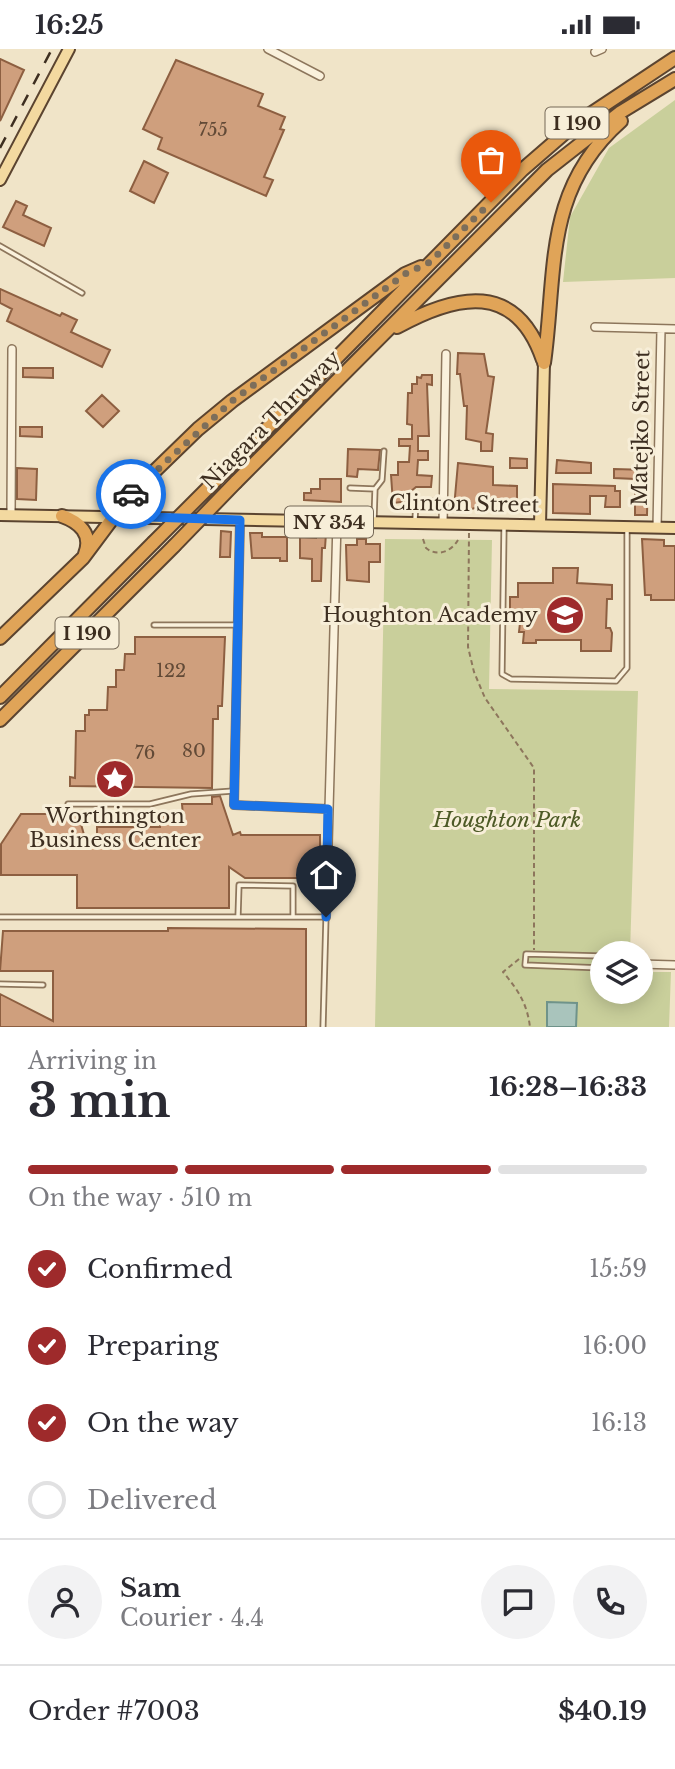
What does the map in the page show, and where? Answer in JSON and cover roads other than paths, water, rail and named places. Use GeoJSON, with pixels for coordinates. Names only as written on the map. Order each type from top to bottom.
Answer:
{"type":"FeatureCollection","features":[{"type":"Feature","properties":{"kind":"highway","name":"Niagara Thruway"},"geometry":{"type":"LineString","coordinates":[[0,697],[522,170],[574,125],[675,58]]}},
{"type":"Feature","properties":{"kind":"highway","name":"Niagara Thruway"},"geometry":{"type":"LineString","coordinates":[[0,720],[547,170],[652,92],[675,79]]}},
{"type":"Feature","properties":{"kind":"highway"},"geometry":{"type":"LineString","coordinates":[[544,363],[554,250],[570,189],[605,137],[652,92]]}},
{"type":"Feature","properties":{"kind":"highway"},"geometry":{"type":"LineString","coordinates":[[0,638],[83,558],[118,516],[130,495],[232,401],[405,274],[430,262]]}},
{"type":"Feature","properties":{"kind":"highway"},"geometry":{"type":"LineString","coordinates":[[386,333],[448,303],[489,303],[506,308],[527,324],[544,363]]}},
{"type":"Feature","properties":{"kind":"highway"},"geometry":{"type":"LineString","coordinates":[[62,516],[81,526],[87,537],[83,558]]}},
{"type":"Feature","properties":{"kind":"main road"},"geometry":{"type":"LineString","coordinates":[[0,180],[69,49]]}},
{"type":"Feature","properties":{"kind":"main road"},"geometry":{"type":"LineString","coordinates":[[540,524],[544,363]]}},
{"type":"Feature","properties":{"kind":"main road","name":"Clinton Street"},"geometry":{"type":"LineString","coordinates":[[5,515],[675,528]]}},
{"type":"Feature","properties":{"kind":"street"},"geometry":{"type":"LineString","coordinates":[[268,49],[320,76]]}},
{"type":"Feature","properties":{"kind":"street"},"geometry":{"type":"LineString","coordinates":[[595,327],[675,329]]}},
{"type":"Feature","properties":{"kind":"street","name":"Matejko Street"},"geometry":{"type":"LineString","coordinates":[[657,528],[661,328]]}},
{"type":"Feature","properties":{"kind":"street"},"geometry":{"type":"LineString","coordinates":[[5,515],[12,349]]}},
{"type":"Feature","properties":{"kind":"street"},"geometry":{"type":"LineString","coordinates":[[443,524],[446,354]]}},
{"type":"Feature","properties":{"kind":"street"},"geometry":{"type":"LineString","coordinates":[[240,520],[234,805],[328,809]]}},
{"type":"Feature","properties":{"kind":"street"},"geometry":{"type":"LineString","coordinates":[[326,917],[337,522]]}},
{"type":"Feature","properties":{"kind":"street"},"geometry":{"type":"LineString","coordinates":[[653,964],[675,965]]}},
{"type":"Feature","properties":{"kind":"lane"},"geometry":{"type":"LineString","coordinates":[[0,246],[82,292]]}},
{"type":"Feature","properties":{"kind":"lane"},"geometry":{"type":"LineString","coordinates":[[374,522],[375,489],[382,479],[384,451]]}},
{"type":"Feature","properties":{"kind":"lane"},"geometry":{"type":"LineString","coordinates":[[350,488],[375,489]]}},
{"type":"Feature","properties":{"kind":"lane"},"geometry":{"type":"LineString","coordinates":[[415,523],[416,501],[443,501]]}},
{"type":"Feature","properties":{"kind":"lane"},"geometry":{"type":"LineString","coordinates":[[504,524],[502,674],[511,679],[616,681],[622,677],[627,668],[627,527]]}},
{"type":"Feature","properties":{"kind":"lane"},"geometry":{"type":"LineString","coordinates":[[154,625],[238,625]]}},
{"type":"Feature","properties":{"kind":"lane"},"geometry":{"type":"LineString","coordinates":[[68,804],[150,804],[191,795],[235,791]]}},
{"type":"Feature","properties":{"kind":"lane"},"geometry":{"type":"LineString","coordinates":[[237,917],[239,885],[293,886],[293,917]]}},
{"type":"Feature","properties":{"kind":"lane"},"geometry":{"type":"LineString","coordinates":[[0,917],[326,917],[323,1027]]}},
{"type":"Feature","properties":{"kind":"lane"},"geometry":{"type":"LineString","coordinates":[[590,956],[526,954],[525,965],[590,968]]}},
{"type":"Feature","properties":{"kind":"lane"},"geometry":{"type":"LineString","coordinates":[[0,984],[43,985]]}},
{"type":"Feature","properties":{"kind":"water"},"geometry":{"type":"Polygon","coordinates":[[[547,1002],[577,1003],[576,1027],[547,1027],[547,1002]]]}},
{"type":"Feature","properties":{"kind":"railway"},"geometry":{"type":"LineString","coordinates":[[0,148],[52,49]]}},
{"type":"Feature","properties":{"kind":"place","name":"Houghton Academy"},"geometry":{"type":"Point","coordinates":[565,615]}},
{"type":"Feature","properties":{"kind":"place","name":"Worthington Business Center"},"geometry":{"type":"Point","coordinates":[115,779]}},
{"type":"Feature","properties":{"kind":"park label","name":"Houghton Park"},"geometry":{"type":"Point","coordinates":[507,820]}}]}
